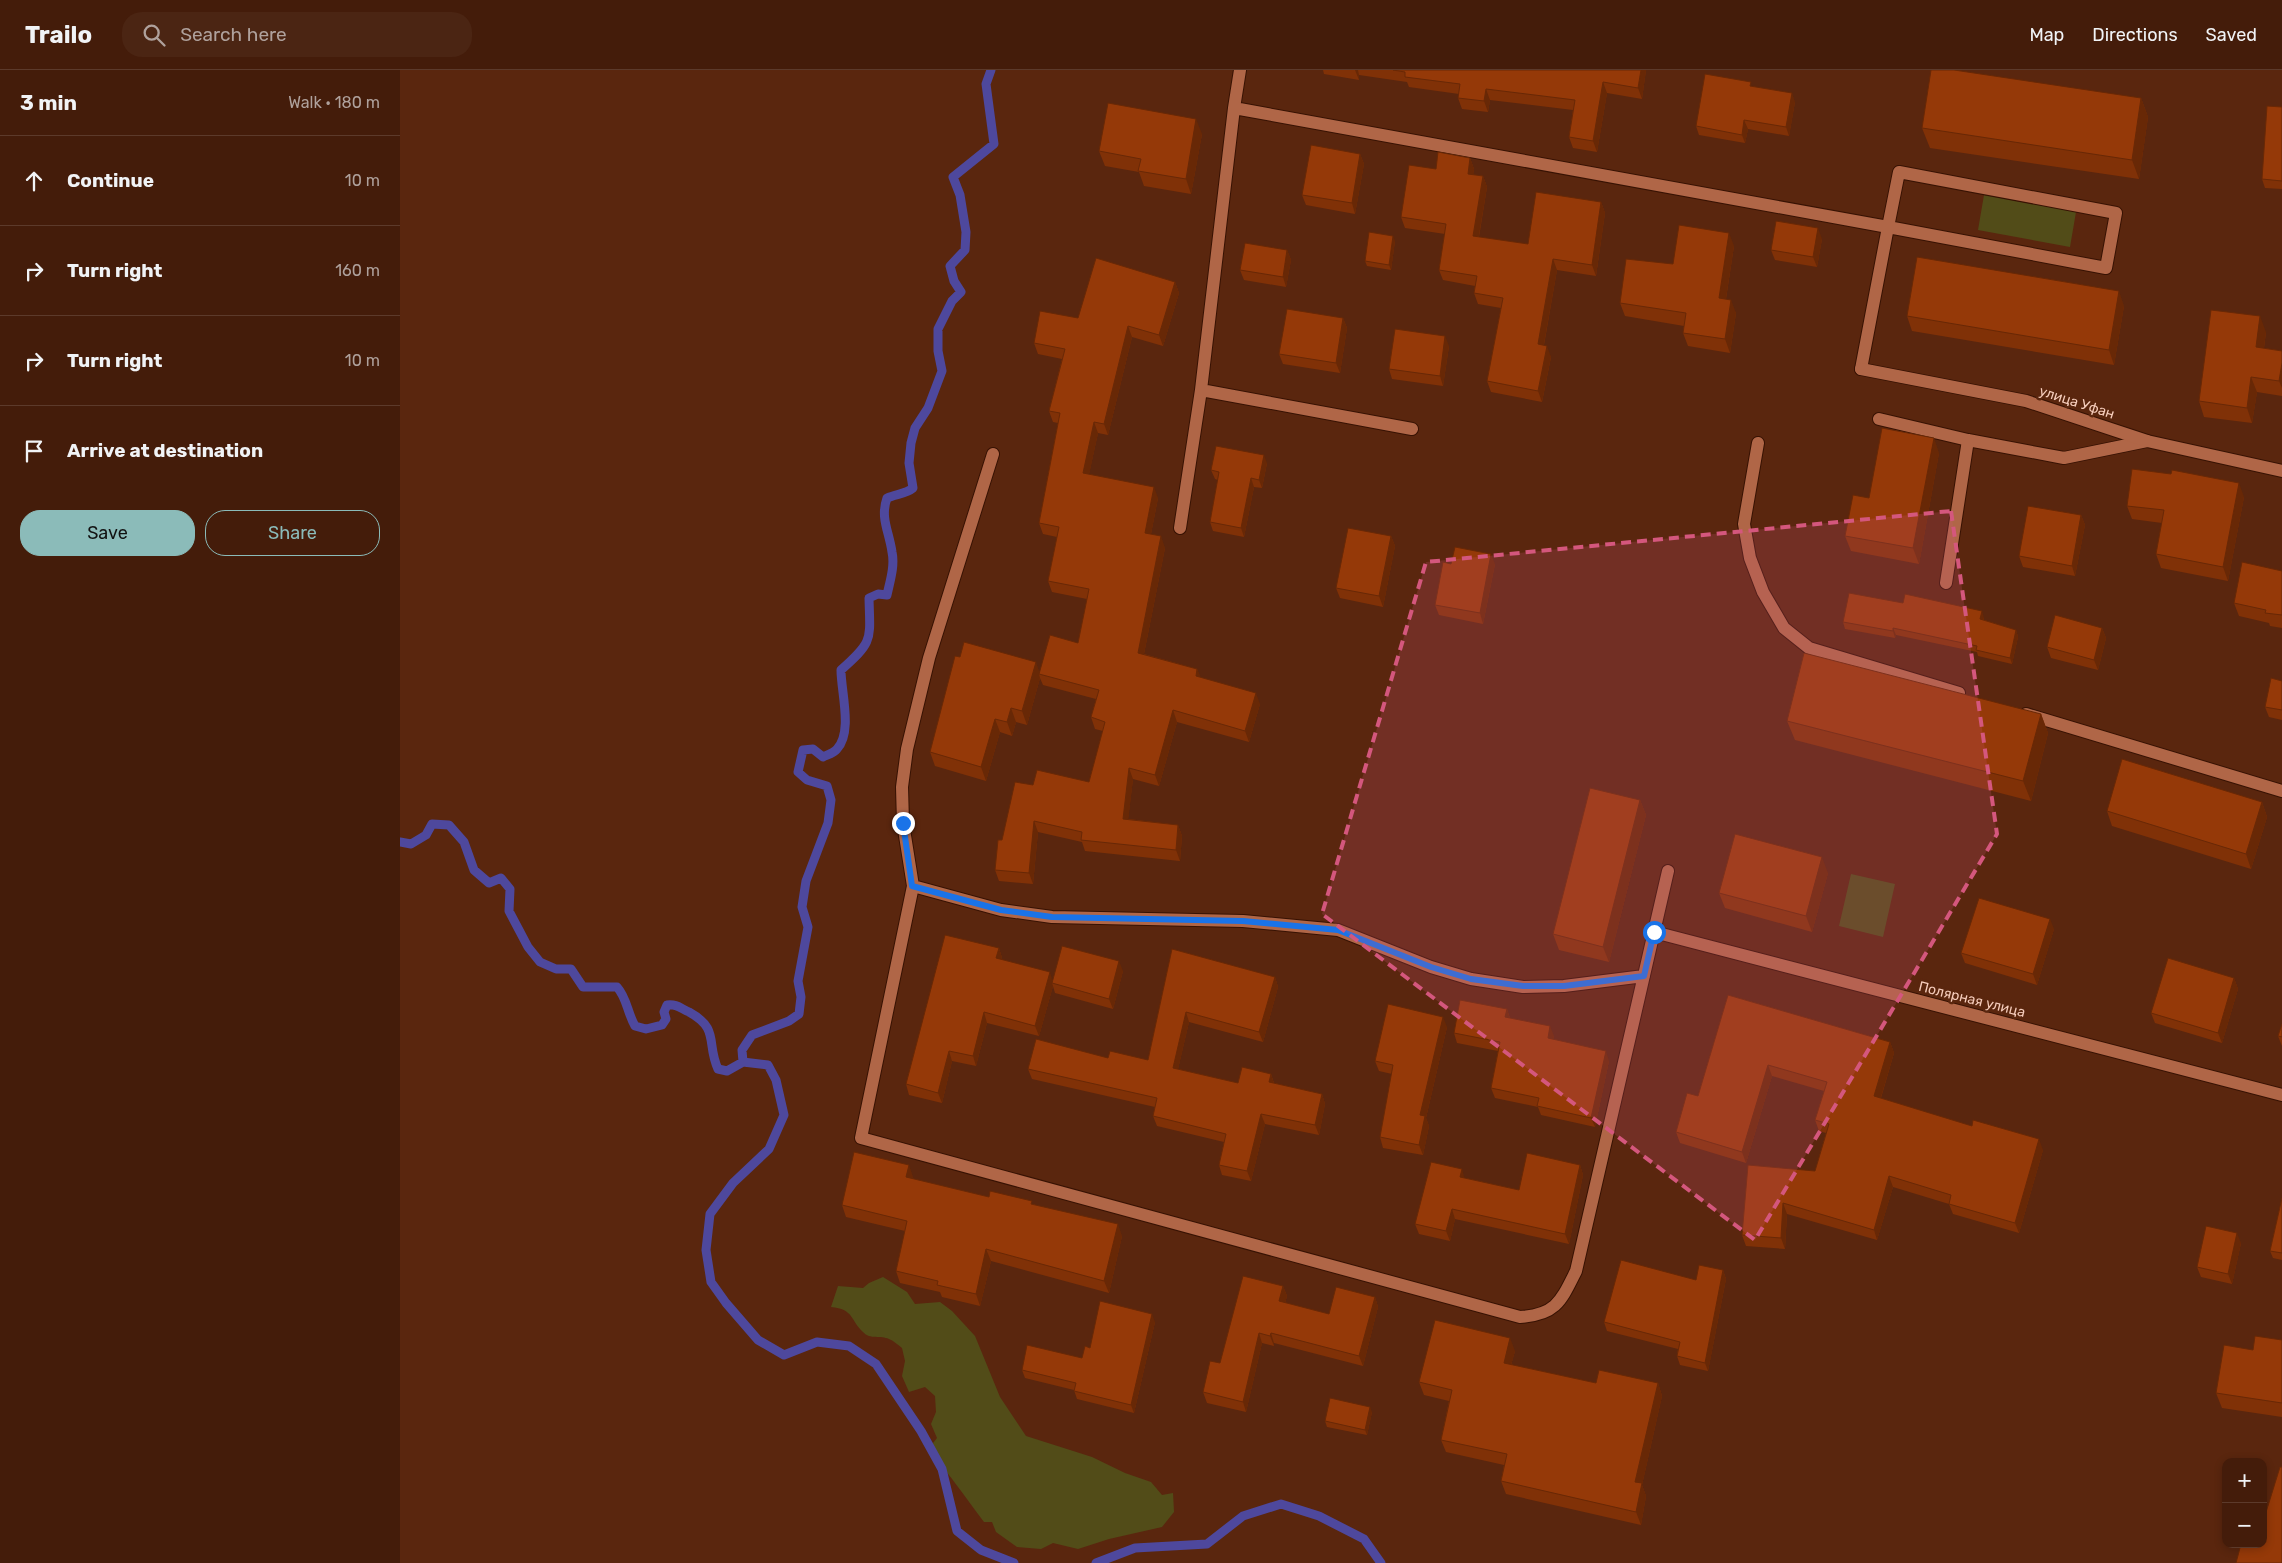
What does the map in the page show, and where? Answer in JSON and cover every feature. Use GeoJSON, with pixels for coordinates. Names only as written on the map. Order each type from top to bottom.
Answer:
{"type":"FeatureCollection","features":[{"type":"Feature","properties":{"kind":"street"},"geometry":{"type":"LineString","coordinates":[[1180,528],[1201,390],[1240,70]]}},
{"type":"Feature","properties":{"kind":"street"},"geometry":{"type":"LineString","coordinates":[[1234,108],[1888,226],[2106,268],[2116,213],[1899,172],[1888,226]]}},
{"type":"Feature","properties":{"kind":"street","name":"улица Уфан"},"geometry":{"type":"LineString","coordinates":[[1888,226],[1862,369],[2026,401],[2147,441],[2282,471]]}},
{"type":"Feature","properties":{"kind":"street"},"geometry":{"type":"LineString","coordinates":[[1201,390],[1412,429]]}},
{"type":"Feature","properties":{"kind":"street"},"geometry":{"type":"LineString","coordinates":[[1879,419],[1968,440],[2064,458],[2147,441]]}},
{"type":"Feature","properties":{"kind":"street"},"geometry":{"type":"LineString","coordinates":[[1946,583],[1968,440]]}},
{"type":"Feature","properties":{"kind":"street"},"geometry":{"type":"LineString","coordinates":[[1758,442],[1744,524],[1750,558],[1763,592],[1784,628],[1809,648],[1970,697]]}},
{"type":"Feature","properties":{"kind":"street"},"geometry":{"type":"LineString","coordinates":[[993,454],[929,658],[907,750],[902,787],[903,823],[912,886],[861,1138],[1520,1317],[1538,1316],[1554,1308],[1576,1272],[1668,871]]}},
{"type":"Feature","properties":{"kind":"street"},"geometry":{"type":"LineString","coordinates":[[2017,711],[2282,791]]}},
{"type":"Feature","properties":{"kind":"street"},"geometry":{"type":"LineString","coordinates":[[912,886],[1001,910],[1052,917],[1243,921],[1338,930],[1431,967],[1471,979],[1523,986],[1564,986],[1644,976]]}},
{"type":"Feature","properties":{"kind":"street","name":"Полярная улица"},"geometry":{"type":"LineString","coordinates":[[1654,932],[2282,1094]]}},
{"type":"Feature","properties":{"kind":"highlighted area"},"geometry":{"type":"Polygon","coordinates":[[[1951,511],[1997,834],[1755,1240],[1322,914],[1426,562],[1951,511]]]}},
{"type":"Feature","properties":{"kind":"shaded area"},"geometry":{"type":"Polygon","coordinates":[[[1984,195],[2076,212],[2070,247],[1978,230],[1984,195]]]}},
{"type":"Feature","properties":{"kind":"shaded area"},"geometry":{"type":"Polygon","coordinates":[[[1851,874],[1895,884],[1883,937],[1839,926],[1851,874]]]}},
{"type":"Feature","properties":{"kind":"shaded area"},"geometry":{"type":"Polygon","coordinates":[[[883,1277],[907,1292],[915,1304],[940,1302],[952,1311],[975,1336],[1000,1397],[1026,1436],[1092,1457],[1125,1473],[1151,1482],[1162,1495],[1173,1493],[1174,1512],[1162,1527],[1109,1539],[1078,1549],[1053,1543],[1041,1549],[1017,1547],[996,1532],[992,1522],[984,1522],[932,1452],[930,1447],[937,1438],[931,1424],[936,1412],[935,1396],[925,1387],[909,1392],[902,1376],[905,1361],[902,1348],[889,1339],[872,1337],[866,1334],[848,1313],[831,1307],[838,1286],[863,1288],[883,1277]]]}},
{"type":"Feature","properties":{"kind":"building"},"geometry":{"type":"Polygon","coordinates":[[[1393,70],[1641,70],[1638,88],[1603,82],[1593,141],[1569,137],[1575,100],[1486,89],[1484,101],[1458,98],[1460,84],[1405,77],[1405,72],[1393,70]]]}},
{"type":"Feature","properties":{"kind":"building"},"geometry":{"type":"Polygon","coordinates":[[[1931,70],[1954,70],[2141,98],[2132,160],[1922,128],[1931,70]]]}},
{"type":"Feature","properties":{"kind":"building"},"geometry":{"type":"Polygon","coordinates":[[[1705,74],[1751,82],[1750,86],[1792,93],[1786,127],[1744,120],[1742,135],[1696,126],[1705,74]]]}},
{"type":"Feature","properties":{"kind":"building"},"geometry":{"type":"Polygon","coordinates":[[[1108,103],[1196,119],[1186,179],[1138,171],[1141,159],[1099,151],[1108,103]]]}},
{"type":"Feature","properties":{"kind":"building"},"geometry":{"type":"Polygon","coordinates":[[[2267,106],[2282,107],[2282,181],[2262,179],[2267,106]]]}},
{"type":"Feature","properties":{"kind":"building"},"geometry":{"type":"Polygon","coordinates":[[[1311,145],[1360,154],[1352,203],[1302,195],[1311,145]]]}},
{"type":"Feature","properties":{"kind":"building"},"geometry":{"type":"Polygon","coordinates":[[[1438,152],[1470,158],[1468,174],[1483,176],[1473,236],[1528,244],[1536,192],[1601,202],[1592,265],[1553,259],[1538,344],[1547,346],[1538,391],[1487,381],[1503,298],[1474,293],[1477,276],[1439,270],[1446,224],[1401,217],[1409,165],[1436,169],[1438,152]]]}},
{"type":"Feature","properties":{"kind":"building"},"geometry":{"type":"Polygon","coordinates":[[[1776,221],[1818,228],[1813,257],[1771,250],[1776,221]]]}},
{"type":"Feature","properties":{"kind":"building"},"geometry":{"type":"Polygon","coordinates":[[[1679,225],[1729,233],[1719,298],[1731,300],[1725,339],[1683,333],[1686,313],[1620,303],[1626,259],[1673,264],[1679,225]]]}},
{"type":"Feature","properties":{"kind":"building"},"geometry":{"type":"Polygon","coordinates":[[[1369,232],[1393,236],[1389,265],[1365,261],[1369,232]]]}},
{"type":"Feature","properties":{"kind":"building"},"geometry":{"type":"Polygon","coordinates":[[[1245,243],[1287,250],[1283,277],[1240,270],[1245,243]]]}},
{"type":"Feature","properties":{"kind":"building"},"geometry":{"type":"Polygon","coordinates":[[[1917,257],[2119,291],[2109,350],[1907,316],[1917,257]]]}},
{"type":"Feature","properties":{"kind":"building"},"geometry":{"type":"Polygon","coordinates":[[[1096,258],[1175,282],[1159,335],[1128,326],[1104,424],[1094,422],[1083,473],[1154,487],[1145,533],[1161,536],[1138,653],[1197,669],[1196,676],[1256,693],[1245,731],[1173,710],[1155,775],[1129,768],[1123,819],[1178,825],[1176,850],[1081,840],[1082,832],[1034,821],[1029,873],[995,870],[998,840],[1002,840],[1015,782],[1033,785],[1037,770],[1089,782],[1105,722],[1091,717],[1099,690],[1039,674],[1050,635],[1078,643],[1089,589],[1048,581],[1059,527],[1039,523],[1060,413],[1049,411],[1065,349],[1034,343],[1040,311],[1078,318],[1096,258]]]}},
{"type":"Feature","properties":{"kind":"building"},"geometry":{"type":"Polygon","coordinates":[[[1287,309],[1343,318],[1336,363],[1279,354],[1287,309]]]}},
{"type":"Feature","properties":{"kind":"building"},"geometry":{"type":"Polygon","coordinates":[[[2211,310],[2260,316],[2256,347],[2282,351],[2279,381],[2251,377],[2247,408],[2199,401],[2211,310]]]}},
{"type":"Feature","properties":{"kind":"building"},"geometry":{"type":"Polygon","coordinates":[[[1395,329],[1445,336],[1440,376],[1389,369],[1395,329]]]}},
{"type":"Feature","properties":{"kind":"building"},"geometry":{"type":"Polygon","coordinates":[[[1882,428],[1934,438],[1913,548],[1845,536],[1853,495],[1869,498],[1882,428]]]}},
{"type":"Feature","properties":{"kind":"building"},"geometry":{"type":"Polygon","coordinates":[[[1216,446],[1264,455],[1259,480],[1251,478],[1241,528],[1210,522],[1219,472],[1211,470],[1216,446]]]}},
{"type":"Feature","properties":{"kind":"building"},"geometry":{"type":"Polygon","coordinates":[[[2132,469],[2171,474],[2172,470],[2239,483],[2223,567],[2156,554],[2164,510],[2127,506],[2132,469]]]}},
{"type":"Feature","properties":{"kind":"building"},"geometry":{"type":"Polygon","coordinates":[[[2028,506],[2081,515],[2072,566],[2019,556],[2028,506]]]}},
{"type":"Feature","properties":{"kind":"building"},"geometry":{"type":"Polygon","coordinates":[[[1348,528],[1391,536],[1379,596],[1336,588],[1348,528]]]}},
{"type":"Feature","properties":{"kind":"building"},"geometry":{"type":"Polygon","coordinates":[[[1455,547],[1491,554],[1480,613],[1435,605],[1443,562],[1451,564],[1455,547]]]}},
{"type":"Feature","properties":{"kind":"building"},"geometry":{"type":"Polygon","coordinates":[[[2242,562],[2282,571],[2282,615],[2265,613],[2266,610],[2234,603],[2242,562]]]}},
{"type":"Feature","properties":{"kind":"building"},"geometry":{"type":"Polygon","coordinates":[[[1849,593],[1903,603],[1905,594],[1982,611],[1980,619],[2016,630],[2010,658],[1976,650],[1977,646],[1893,628],[1893,631],[1843,622],[1849,593]]]}},
{"type":"Feature","properties":{"kind":"building"},"geometry":{"type":"Polygon","coordinates":[[[2055,615],[2102,628],[2094,660],[2047,647],[2055,615]]]}},
{"type":"Feature","properties":{"kind":"building"},"geometry":{"type":"Polygon","coordinates":[[[964,642],[1036,662],[1022,711],[1011,708],[1007,722],[995,719],[981,767],[930,752],[955,656],[960,657],[964,642]]]}},
{"type":"Feature","properties":{"kind":"building"},"geometry":{"type":"Polygon","coordinates":[[[1804,653],[2041,714],[2023,781],[1787,721],[1804,653]]]}},
{"type":"Feature","properties":{"kind":"building"},"geometry":{"type":"Polygon","coordinates":[[[2271,678],[2282,681],[2282,710],[2265,707],[2271,678]]]}},
{"type":"Feature","properties":{"kind":"building"},"geometry":{"type":"Polygon","coordinates":[[[2122,759],[2262,802],[2246,854],[2107,811],[2122,759]]]}},
{"type":"Feature","properties":{"kind":"building"},"geometry":{"type":"Polygon","coordinates":[[[1590,788],[1640,800],[1603,947],[1553,934],[1590,788]]]}},
{"type":"Feature","properties":{"kind":"building"},"geometry":{"type":"Polygon","coordinates":[[[1735,834],[1822,857],[1806,916],[1719,893],[1735,834]]]}},
{"type":"Feature","properties":{"kind":"building"},"geometry":{"type":"Polygon","coordinates":[[[1979,898],[2050,919],[2033,974],[1961,953],[1979,898]]]}},
{"type":"Feature","properties":{"kind":"building"},"geometry":{"type":"Polygon","coordinates":[[[945,935],[999,948],[996,958],[1050,972],[1035,1026],[984,1012],[973,1056],[949,1051],[938,1093],[906,1084],[945,935]]]}},
{"type":"Feature","properties":{"kind":"building"},"geometry":{"type":"Polygon","coordinates":[[[1062,946],[1119,961],[1109,999],[1052,983],[1062,946]]]}},
{"type":"Feature","properties":{"kind":"building"},"geometry":{"type":"Polygon","coordinates":[[[1172,949],[1275,977],[1259,1032],[1186,1012],[1173,1068],[1238,1083],[1242,1067],[1271,1074],[1269,1082],[1322,1094],[1315,1125],[1261,1114],[1247,1171],[1219,1165],[1226,1134],[1153,1116],[1157,1098],[1028,1069],[1036,1039],[1108,1058],[1110,1051],[1148,1060],[1172,949]]]}},
{"type":"Feature","properties":{"kind":"building"},"geometry":{"type":"Polygon","coordinates":[[[2168,958],[2234,978],[2218,1033],[2151,1013],[2168,958]]]}},
{"type":"Feature","properties":{"kind":"building"},"geometry":{"type":"Polygon","coordinates":[[[1728,995],[1890,1042],[1874,1096],[1972,1126],[1973,1120],[2039,1139],[2015,1223],[1949,1204],[1951,1195],[1889,1176],[1874,1230],[1783,1203],[1781,1238],[1742,1235],[1748,1165],[1815,1171],[1829,1124],[1815,1120],[1827,1082],[1768,1065],[1742,1152],[1676,1132],[1687,1093],[1698,1096],[1728,995]]]}},
{"type":"Feature","properties":{"kind":"building"},"geometry":{"type":"Polygon","coordinates":[[[1460,1000],[1507,1009],[1505,1017],[1550,1026],[1548,1038],[1606,1051],[1591,1118],[1537,1106],[1539,1098],[1491,1088],[1500,1042],[1454,1033],[1460,1000]]]}},
{"type":"Feature","properties":{"kind":"building"},"geometry":{"type":"Polygon","coordinates":[[[1388,1004],[1443,1017],[1420,1115],[1425,1116],[1419,1145],[1380,1137],[1393,1065],[1375,1061],[1388,1004]]]}},
{"type":"Feature","properties":{"kind":"building"},"geometry":{"type":"Polygon","coordinates":[[[2282,1024],[2282,1037],[2278,1036],[2282,1024]]]}},
{"type":"Feature","properties":{"kind":"building"},"geometry":{"type":"Polygon","coordinates":[[[854,1152],[909,1165],[906,1177],[989,1197],[990,1191],[1032,1201],[1031,1204],[1118,1224],[1104,1281],[986,1249],[976,1294],[937,1285],[938,1281],[896,1271],[907,1221],[842,1205],[854,1152]]]}},
{"type":"Feature","properties":{"kind":"building"},"geometry":{"type":"Polygon","coordinates":[[[1527,1153],[1580,1165],[1565,1234],[1452,1209],[1446,1231],[1415,1224],[1431,1162],[1462,1169],[1460,1177],[1519,1190],[1527,1153]]]}},
{"type":"Feature","properties":{"kind":"building"},"geometry":{"type":"Polygon","coordinates":[[[2282,1198],[2282,1253],[2270,1251],[2282,1198]]]}},
{"type":"Feature","properties":{"kind":"building"},"geometry":{"type":"Polygon","coordinates":[[[2206,1226],[2237,1233],[2228,1274],[2197,1267],[2206,1226]]]}},
{"type":"Feature","properties":{"kind":"building"},"geometry":{"type":"Polygon","coordinates":[[[1621,1260],[1696,1280],[1699,1265],[1723,1270],[1705,1363],[1677,1356],[1680,1342],[1604,1322],[1621,1260]]]}},
{"type":"Feature","properties":{"kind":"building"},"geometry":{"type":"Polygon","coordinates":[[[1243,1276],[1283,1286],[1279,1301],[1329,1314],[1336,1287],[1375,1297],[1359,1356],[1271,1333],[1270,1336],[1259,1333],[1243,1402],[1203,1392],[1210,1361],[1220,1363],[1243,1276]]]}},
{"type":"Feature","properties":{"kind":"building"},"geometry":{"type":"Polygon","coordinates":[[[1100,1301],[1152,1314],[1131,1405],[1074,1391],[1076,1383],[1022,1370],[1027,1345],[1082,1358],[1085,1346],[1090,1348],[1100,1301]]]}},
{"type":"Feature","properties":{"kind":"building"},"geometry":{"type":"Polygon","coordinates":[[[1435,1320],[1510,1338],[1504,1363],[1596,1383],[1599,1370],[1658,1383],[1635,1482],[1642,1483],[1636,1512],[1501,1481],[1507,1454],[1441,1440],[1452,1390],[1419,1382],[1435,1320]]]}},
{"type":"Feature","properties":{"kind":"building"},"geometry":{"type":"Polygon","coordinates":[[[2255,1336],[2282,1340],[2282,1403],[2216,1393],[2224,1345],[2253,1350],[2255,1336]]]}},
{"type":"Feature","properties":{"kind":"building"},"geometry":{"type":"Polygon","coordinates":[[[1330,1398],[1370,1407],[1365,1430],[1325,1421],[1330,1398]]]}},
{"type":"Feature","properties":{"kind":"building"},"geometry":{"type":"Polygon","coordinates":[[[2280,1467],[2282,1467],[2282,1563],[2236,1563],[2240,1548],[2267,1548],[2267,1509],[2280,1467]]]}},
{"type":"Feature","properties":{"kind":"waterway"},"geometry":{"type":"LineString","coordinates":[[743,1062],[742,1050],[752,1035],[789,1021],[799,1014],[801,997],[798,981],[808,927],[802,907],[806,881],[828,823],[831,800],[827,786],[807,780],[798,772],[803,750],[813,749],[823,757],[836,750],[842,742],[845,711],[841,670],[865,646],[868,639],[870,623],[869,598],[878,594],[887,595],[892,574],[893,557],[886,525],[885,505],[887,498],[907,492],[913,488],[909,463],[911,443],[915,428],[928,408],[942,371],[938,351],[938,329],[952,301],[961,292],[954,281],[950,266],[965,250],[966,232],[960,195],[953,177],[994,144],[986,84],[991,70]]}},
{"type":"Feature","properties":{"kind":"waterway"},"geometry":{"type":"LineString","coordinates":[[400,842],[411,844],[426,835],[432,824],[449,825],[464,842],[474,870],[489,883],[501,878],[510,889],[509,911],[528,947],[540,962],[556,969],[571,969],[583,987],[617,987],[623,996],[635,1026],[646,1029],[662,1025],[666,1019],[664,1012],[667,1005],[676,1006],[699,1018],[709,1031],[718,1069],[727,1071],[743,1062],[768,1065],[776,1080],[784,1115],[769,1149],[733,1183],[710,1214],[706,1250],[711,1282],[726,1303],[758,1340],[784,1355],[817,1342],[849,1346],[876,1364],[921,1431],[942,1469],[957,1531],[981,1550],[1014,1563]]}},
{"type":"Feature","properties":{"kind":"waterway"},"geometry":{"type":"LineString","coordinates":[[1096,1563],[1135,1548],[1207,1544],[1243,1516],[1281,1504],[1319,1516],[1364,1539],[1381,1563]]}},
{"type":"Feature","properties":{"kind":"route"},"geometry":{"type":"LineString","coordinates":[[903,823],[912,886],[1001,910],[1052,917],[1243,921],[1338,930],[1431,967],[1471,979],[1523,986],[1564,986],[1644,976],[1654,932]]}}]}
